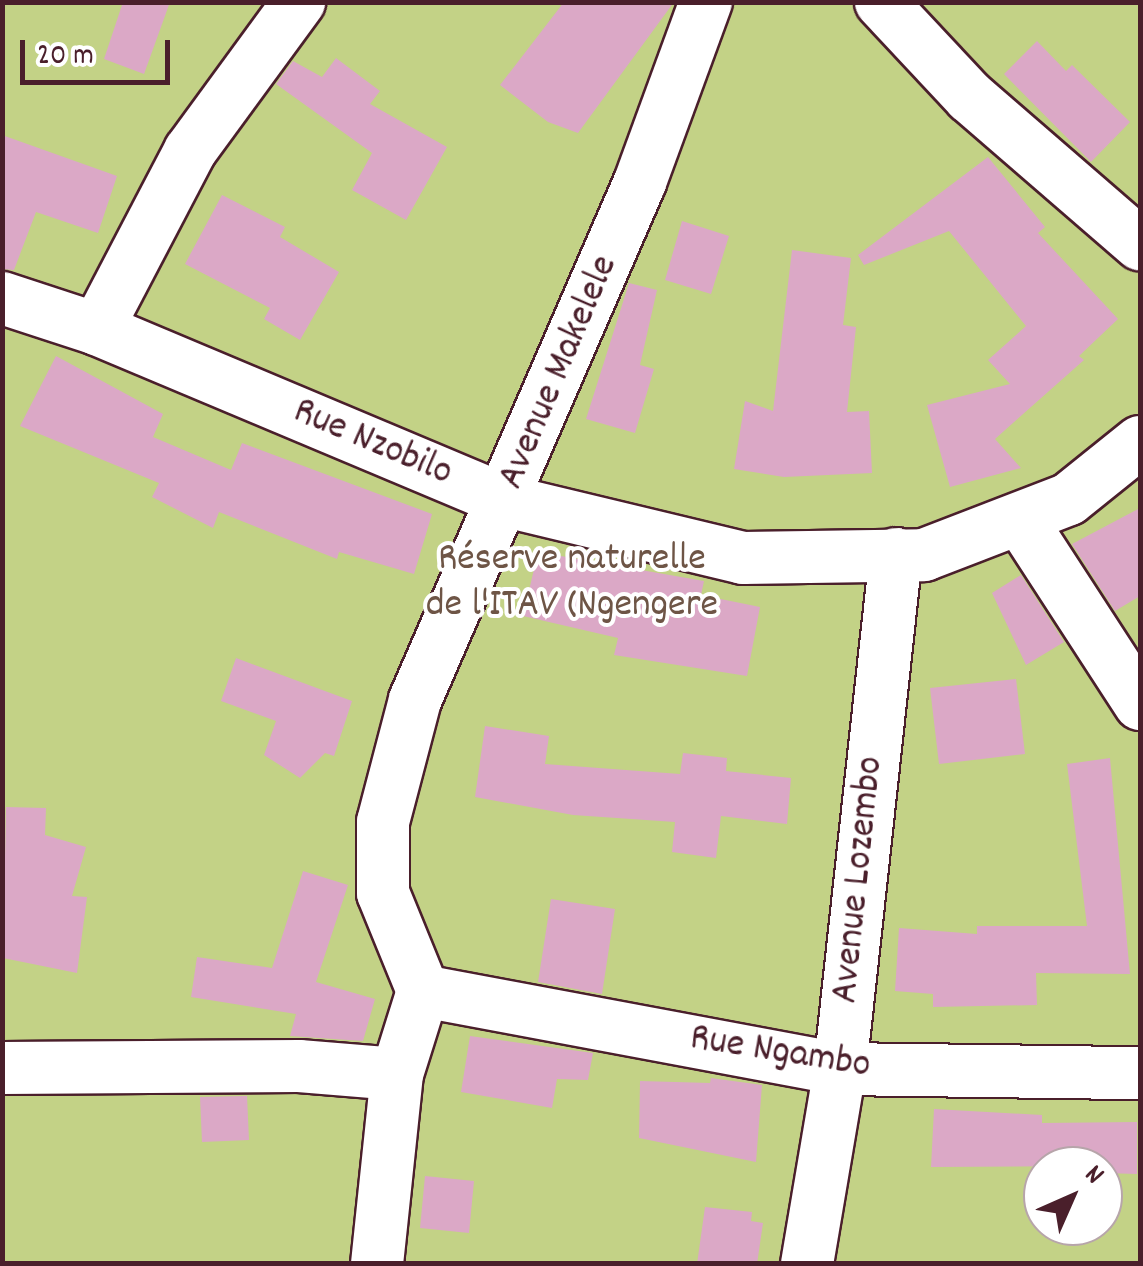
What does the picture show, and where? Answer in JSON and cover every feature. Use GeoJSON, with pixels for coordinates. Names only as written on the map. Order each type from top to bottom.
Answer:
{"type":"FeatureCollection","features":[{"type":"Feature","properties":{"kind":"street"},"geometry":{"type":"LineString","coordinates":[[98,329],[190,152],[299,2]]}},
{"type":"Feature","properties":{"kind":"street","name":"Avenue Makelele"},"geometry":{"type":"LineString","coordinates":[[423,991],[383,893],[383,822],[415,700],[506,501],[640,182],[706,2]]}},
{"type":"Feature","properties":{"kind":"street"},"geometry":{"type":"LineString","coordinates":[[880,2],[970,97],[1140,244]]}},
{"type":"Feature","properties":{"kind":"street","name":"Rue Nzobilo"},"geometry":{"type":"LineString","coordinates":[[2,298],[98,329],[506,501],[743,558],[924,555],[1022,522],[1069,499],[1140,442]]}},
{"type":"Feature","properties":{"kind":"street"},"geometry":{"type":"LineString","coordinates":[[1022,522],[1140,704]]}},
{"type":"Feature","properties":{"kind":"street","name":"Avenue Lozembo"},"geometry":{"type":"LineString","coordinates":[[806,1264],[840,1068],[896,554]]}},
{"type":"Feature","properties":{"kind":"street"},"geometry":{"type":"LineString","coordinates":[[376,1264],[397,1074],[423,991]]}},
{"type":"Feature","properties":{"kind":"street","name":"Rue Ngambo"},"geometry":{"type":"LineString","coordinates":[[423,991],[840,1068],[1140,1073]]}},
{"type":"Feature","properties":{"kind":"street"},"geometry":{"type":"LineString","coordinates":[[2,1068],[298,1066],[397,1074]]}},
{"type":"Feature","properties":{"kind":"green space","name":"Réserve naturelle de l'ITAV (Ngengere"},"geometry":{"type":"Polygon","coordinates":[[[2,3],[1140,3],[1140,1263],[3,1263],[2,3]]]}},
{"type":"Feature","properties":{"kind":"building"},"geometry":{"type":"Polygon","coordinates":[[[123,2],[170,2],[144,74],[104,59],[123,2]]]}},
{"type":"Feature","properties":{"kind":"building"},"geometry":{"type":"Polygon","coordinates":[[[564,2],[674,2],[578,133],[548,122],[500,85],[564,2]]]}},
{"type":"Feature","properties":{"kind":"building"},"geometry":{"type":"Polygon","coordinates":[[[1037,41],[1066,71],[1072,65],[1130,122],[1091,162],[1004,74],[1037,41]]]}},
{"type":"Feature","properties":{"kind":"building"},"geometry":{"type":"Polygon","coordinates":[[[336,58],[380,91],[370,104],[447,147],[406,220],[352,190],[372,153],[276,84],[293,61],[322,77],[336,58]]]}},
{"type":"Feature","properties":{"kind":"building"},"geometry":{"type":"Polygon","coordinates":[[[2,135],[117,176],[98,233],[36,212],[14,270],[2,269],[2,135]]]}},
{"type":"Feature","properties":{"kind":"building"},"geometry":{"type":"Polygon","coordinates":[[[988,157],[1045,227],[1038,233],[1118,319],[1079,356],[1084,360],[995,439],[1021,468],[950,487],[927,405],[1010,384],[988,360],[1026,326],[949,231],[864,265],[858,255],[988,157]]]}},
{"type":"Feature","properties":{"kind":"building"},"geometry":{"type":"Polygon","coordinates":[[[222,195],[285,227],[280,237],[339,272],[300,340],[264,319],[270,308],[185,264],[222,195]]]}},
{"type":"Feature","properties":{"kind":"building"},"geometry":{"type":"Polygon","coordinates":[[[682,221],[729,236],[711,294],[665,280],[682,221]]]}},
{"type":"Feature","properties":{"kind":"building"},"geometry":{"type":"Polygon","coordinates":[[[792,250],[851,258],[843,325],[856,327],[847,412],[869,411],[872,473],[784,477],[734,469],[745,401],[773,411],[792,250]]]}},
{"type":"Feature","properties":{"kind":"building"},"geometry":{"type":"Polygon","coordinates":[[[629,283],[657,290],[640,365],[654,369],[635,433],[586,419],[629,283]]]}},
{"type":"Feature","properties":{"kind":"building"},"geometry":{"type":"Polygon","coordinates":[[[56,356],[163,414],[153,437],[231,470],[242,443],[432,514],[414,574],[339,552],[337,559],[219,512],[213,528],[152,497],[159,483],[20,426],[56,356]]]}},
{"type":"Feature","properties":{"kind":"building"},"geometry":{"type":"Polygon","coordinates":[[[1140,508],[1140,596],[1115,611],[1072,544],[1140,508]]]}},
{"type":"Feature","properties":{"kind":"building"},"geometry":{"type":"Polygon","coordinates":[[[538,552],[704,581],[701,595],[760,607],[747,676],[614,655],[618,638],[523,616],[538,552]]]}},
{"type":"Feature","properties":{"kind":"building"},"geometry":{"type":"Polygon","coordinates":[[[1021,575],[1064,642],[1026,665],[992,593],[1021,575]]]}},
{"type":"Feature","properties":{"kind":"building"},"geometry":{"type":"Polygon","coordinates":[[[236,658],[352,701],[334,756],[325,753],[300,778],[264,755],[276,721],[221,701],[236,658]]]}},
{"type":"Feature","properties":{"kind":"building"},"geometry":{"type":"Polygon","coordinates":[[[1016,679],[1025,754],[939,764],[930,688],[1016,679]]]}},
{"type":"Feature","properties":{"kind":"building"},"geometry":{"type":"Polygon","coordinates":[[[485,726],[549,736],[545,764],[680,774],[683,753],[727,758],[726,771],[791,778],[787,824],[721,816],[716,858],[672,852],[675,822],[573,815],[475,797],[485,726]]]}},
{"type":"Feature","properties":{"kind":"building"},"geometry":{"type":"Polygon","coordinates":[[[1110,758],[1130,974],[1036,973],[1037,1005],[933,1007],[933,994],[895,991],[899,928],[977,934],[977,926],[1087,926],[1067,764],[1110,758]]]}},
{"type":"Feature","properties":{"kind":"building"},"geometry":{"type":"Polygon","coordinates":[[[6,807],[46,808],[45,835],[86,847],[72,896],[87,897],[77,973],[3,958],[6,807]]]}},
{"type":"Feature","properties":{"kind":"building"},"geometry":{"type":"Polygon","coordinates":[[[303,871],[348,885],[316,982],[375,999],[363,1041],[290,1036],[296,1014],[191,997],[197,957],[272,968],[303,871]]]}},
{"type":"Feature","properties":{"kind":"building"},"geometry":{"type":"Polygon","coordinates":[[[551,899],[615,909],[602,994],[538,982],[551,899]]]}},
{"type":"Feature","properties":{"kind":"building"},"geometry":{"type":"Polygon","coordinates":[[[470,1036],[593,1053],[588,1080],[557,1079],[552,1108],[461,1092],[470,1036]]]}},
{"type":"Feature","properties":{"kind":"building"},"geometry":{"type":"Polygon","coordinates":[[[711,1078],[762,1085],[756,1162],[639,1138],[640,1081],[710,1083],[711,1078]]]}},
{"type":"Feature","properties":{"kind":"building"},"geometry":{"type":"Polygon","coordinates":[[[247,1096],[249,1140],[202,1142],[200,1097],[247,1096]]]}},
{"type":"Feature","properties":{"kind":"building"},"geometry":{"type":"Polygon","coordinates":[[[934,1109],[1042,1115],[1042,1123],[1137,1122],[1137,1174],[1123,1174],[1123,1146],[1023,1146],[1023,1166],[931,1167],[934,1109]]]}},
{"type":"Feature","properties":{"kind":"building"},"geometry":{"type":"Polygon","coordinates":[[[425,1176],[474,1181],[469,1233],[420,1228],[425,1176]]]}},
{"type":"Feature","properties":{"kind":"building"},"geometry":{"type":"Polygon","coordinates":[[[705,1207],[752,1212],[751,1221],[763,1223],[757,1264],[697,1264],[705,1207]]]}}]}
